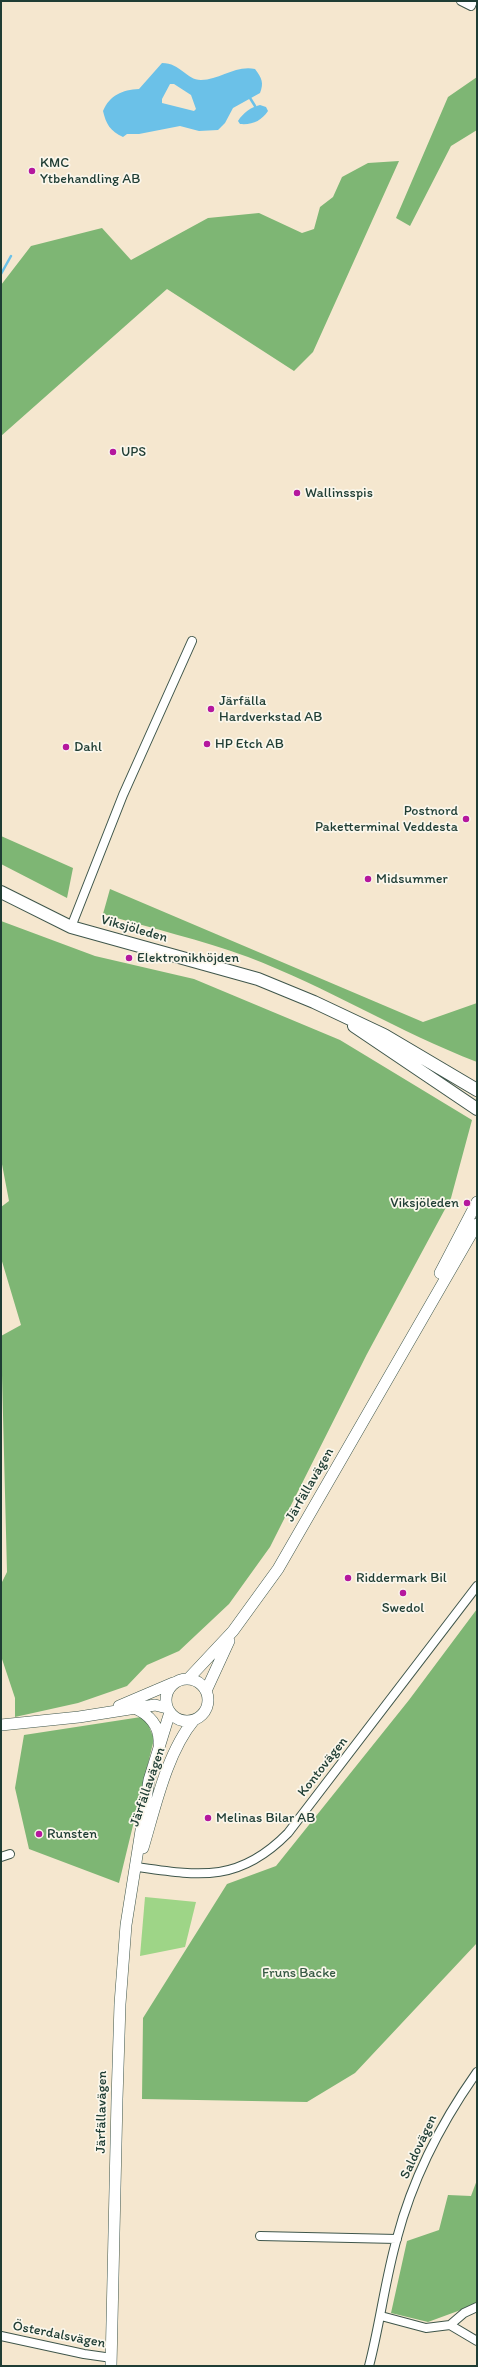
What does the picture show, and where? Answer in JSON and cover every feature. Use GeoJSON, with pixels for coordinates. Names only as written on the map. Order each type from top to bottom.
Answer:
{"type":"FeatureCollection","features":[{"type":"Feature","properties":{"kind":"main road","name":"Viksjöleden"},"geometry":{"type":"LineString","coordinates":[[1,892],[71,927],[258,979],[384,1035],[477,1090]]}},
{"type":"Feature","properties":{"kind":"main road","name":"Viksjöleden"},"geometry":{"type":"LineString","coordinates":[[330,1010],[477,1109]]}},
{"type":"Feature","properties":{"kind":"street"},"geometry":{"type":"LineString","coordinates":[[461,1],[472,4]]}},
{"type":"Feature","properties":{"kind":"street"},"geometry":{"type":"LineString","coordinates":[[71,927],[123,795],[192,641]]}},
{"type":"Feature","properties":{"kind":"street","name":"Järfällavägen"},"geometry":{"type":"LineString","coordinates":[[403,1349],[462,1229],[477,1202]]}},
{"type":"Feature","properties":{"kind":"street","name":"Järfällavägen"},"geometry":{"type":"LineString","coordinates":[[189,1678],[233,1631],[278,1569],[331,1480],[403,1349],[477,1224]]}},
{"type":"Feature","properties":{"kind":"street","name":"Kontovägen"},"geometry":{"type":"LineString","coordinates":[[137,1868],[180,1873],[224,1873],[264,1855],[277,1845],[477,1586]]}},
{"type":"Feature","properties":{"kind":"street","name":"Järfällavägen"},"geometry":{"type":"LineString","coordinates":[[206,1691],[233,1631]]}},
{"type":"Feature","properties":{"kind":"street"},"geometry":{"type":"LineString","coordinates":[[1,1725],[79,1717],[103,1712],[156,1705],[169,1710],[183,1721],[194,1720],[204,1713],[207,1708],[206,1691],[199,1682],[189,1678],[103,1712]]}},
{"type":"Feature","properties":{"kind":"street"},"geometry":{"type":"LineString","coordinates":[[169,1710],[166,1697],[174,1683]]}},
{"type":"Feature","properties":{"kind":"street"},"geometry":{"type":"LineString","coordinates":[[133,1708],[148,1716],[157,1729],[159,1751]]}},
{"type":"Feature","properties":{"kind":"street","name":"Järfällavägen"},"geometry":{"type":"LineString","coordinates":[[137,1868],[140,1832],[149,1780],[159,1751],[169,1710]]}},
{"type":"Feature","properties":{"kind":"street","name":"Järfällavägen"},"geometry":{"type":"LineString","coordinates":[[112,2362],[120,2004],[126,1925],[137,1868],[161,1788],[183,1732],[194,1720]]}},
{"type":"Feature","properties":{"kind":"street"},"geometry":{"type":"LineString","coordinates":[[1,1857],[10,1854]]}},
{"type":"Feature","properties":{"kind":"street","name":"Saldovägen"},"geometry":{"type":"LineString","coordinates":[[369,2366],[397,2238],[426,2157],[438,2132],[477,2072]]}},
{"type":"Feature","properties":{"kind":"street"},"geometry":{"type":"LineString","coordinates":[[260,2236],[397,2238]]}},
{"type":"Feature","properties":{"kind":"street"},"geometry":{"type":"LineString","coordinates":[[381,2316],[426,2328],[450,2325],[464,2313],[477,2307]]}},
{"type":"Feature","properties":{"kind":"street"},"geometry":{"type":"LineString","coordinates":[[450,2325],[477,2341]]}},
{"type":"Feature","properties":{"kind":"street","name":"Österdalsvägen"},"geometry":{"type":"LineString","coordinates":[[1,2336],[84,2354],[112,2362]]}},
{"type":"Feature","properties":{"kind":"green space"},"geometry":{"type":"Polygon","coordinates":[[[477,77],[477,130],[451,146],[410,226],[396,218],[448,97],[477,77]]]}},
{"type":"Feature","properties":{"kind":"green space"},"geometry":{"type":"Polygon","coordinates":[[[399,161],[313,352],[294,371],[167,289],[1,436],[1,285],[31,246],[102,228],[131,260],[208,218],[259,213],[302,233],[314,229],[320,207],[333,197],[342,177],[368,163],[399,161]]]}},
{"type":"Feature","properties":{"kind":"green space"},"geometry":{"type":"Polygon","coordinates":[[[1,836],[73,868],[67,898],[1,864],[1,836]]]}},
{"type":"Feature","properties":{"kind":"green space"},"geometry":{"type":"Polygon","coordinates":[[[110,889],[423,1022],[477,1003],[477,1062],[419,1037],[306,982],[248,957],[103,914],[110,889]]]}},
{"type":"Feature","properties":{"kind":"green space"},"geometry":{"type":"Polygon","coordinates":[[[1,921],[95,956],[194,979],[340,1040],[472,1120],[451,1198],[367,1354],[270,1547],[229,1604],[179,1651],[147,1665],[127,1686],[78,1703],[15,1717],[15,1698],[1,1656],[1,1584],[7,1572],[1,1336],[21,1325],[1,1258],[1,1207],[9,1201],[1,1159],[1,921]]]}},
{"type":"Feature","properties":{"kind":"green space","name":"Fruns Backe"},"geometry":{"type":"Polygon","coordinates":[[[477,1609],[477,1943],[355,2073],[307,2102],[142,2099],[143,2018],[227,1884],[276,1866],[409,1700],[477,1609]]]}},
{"type":"Feature","properties":{"kind":"green space"},"geometry":{"type":"Polygon","coordinates":[[[141,1717],[148,1724],[154,1739],[119,1883],[29,1849],[15,1788],[24,1735],[141,1717]]]}},
{"type":"Feature","properties":{"kind":"green space"},"geometry":{"type":"Polygon","coordinates":[[[145,1897],[196,1902],[185,1947],[140,1956],[145,1897]]]}},
{"type":"Feature","properties":{"kind":"green space"},"geometry":{"type":"Polygon","coordinates":[[[477,2180],[477,2304],[428,2322],[391,2313],[407,2241],[439,2230],[448,2195],[471,2196],[477,2180]]]}},
{"type":"Feature","properties":{"kind":"water"},"geometry":{"type":"Polygon","coordinates":[[[162,63],[179,68],[191,77],[201,80],[215,78],[241,69],[255,69],[261,78],[262,83],[260,93],[233,108],[225,123],[218,130],[199,131],[180,126],[139,134],[127,134],[123,137],[109,127],[103,111],[109,101],[117,94],[139,89],[162,63]],[[170,84],[162,99],[162,103],[194,111],[196,109],[191,95],[174,84],[170,84]]]}},
{"type":"Feature","properties":{"kind":"water"},"geometry":{"type":"Polygon","coordinates":[[[260,105],[266,107],[268,111],[262,117],[253,123],[240,124],[238,121],[245,113],[253,107],[260,105]]]}},
{"type":"Feature","properties":{"kind":"waterway"},"geometry":{"type":"LineString","coordinates":[[250,98],[255,106]]}},
{"type":"Feature","properties":{"kind":"waterway"},"geometry":{"type":"LineString","coordinates":[[1,274],[11,256]]}},
{"type":"Feature","properties":{"kind":"place","name":"KMC Ytbehandling AB"},"geometry":{"type":"Point","coordinates":[32,171]}},
{"type":"Feature","properties":{"kind":"place","name":"UPS"},"geometry":{"type":"Point","coordinates":[113,452]}},
{"type":"Feature","properties":{"kind":"place","name":"Wallinsspis"},"geometry":{"type":"Point","coordinates":[297,493]}},
{"type":"Feature","properties":{"kind":"place","name":"Järfälla Hardverkstad AB"},"geometry":{"type":"Point","coordinates":[211,709]}},
{"type":"Feature","properties":{"kind":"place","name":"HP Etch AB"},"geometry":{"type":"Point","coordinates":[207,744]}},
{"type":"Feature","properties":{"kind":"place","name":"Dahl"},"geometry":{"type":"Point","coordinates":[66,747]}},
{"type":"Feature","properties":{"kind":"place","name":"Postnord Paketterminal Veddesta"},"geometry":{"type":"Point","coordinates":[466,819]}},
{"type":"Feature","properties":{"kind":"place","name":"Midsummer"},"geometry":{"type":"Point","coordinates":[368,879]}},
{"type":"Feature","properties":{"kind":"place","name":"Elektronikhöjden"},"geometry":{"type":"Point","coordinates":[129,958]}},
{"type":"Feature","properties":{"kind":"place","name":"Viksjöleden"},"geometry":{"type":"Point","coordinates":[467,1203]}},
{"type":"Feature","properties":{"kind":"place","name":"Riddermark Bil"},"geometry":{"type":"Point","coordinates":[348,1578]}},
{"type":"Feature","properties":{"kind":"place","name":"Swedol"},"geometry":{"type":"Point","coordinates":[403,1593]}},
{"type":"Feature","properties":{"kind":"place","name":"Melinas Bilar AB"},"geometry":{"type":"Point","coordinates":[208,1818]}},
{"type":"Feature","properties":{"kind":"place","name":"Runsten"},"geometry":{"type":"Point","coordinates":[39,1834]}}]}
